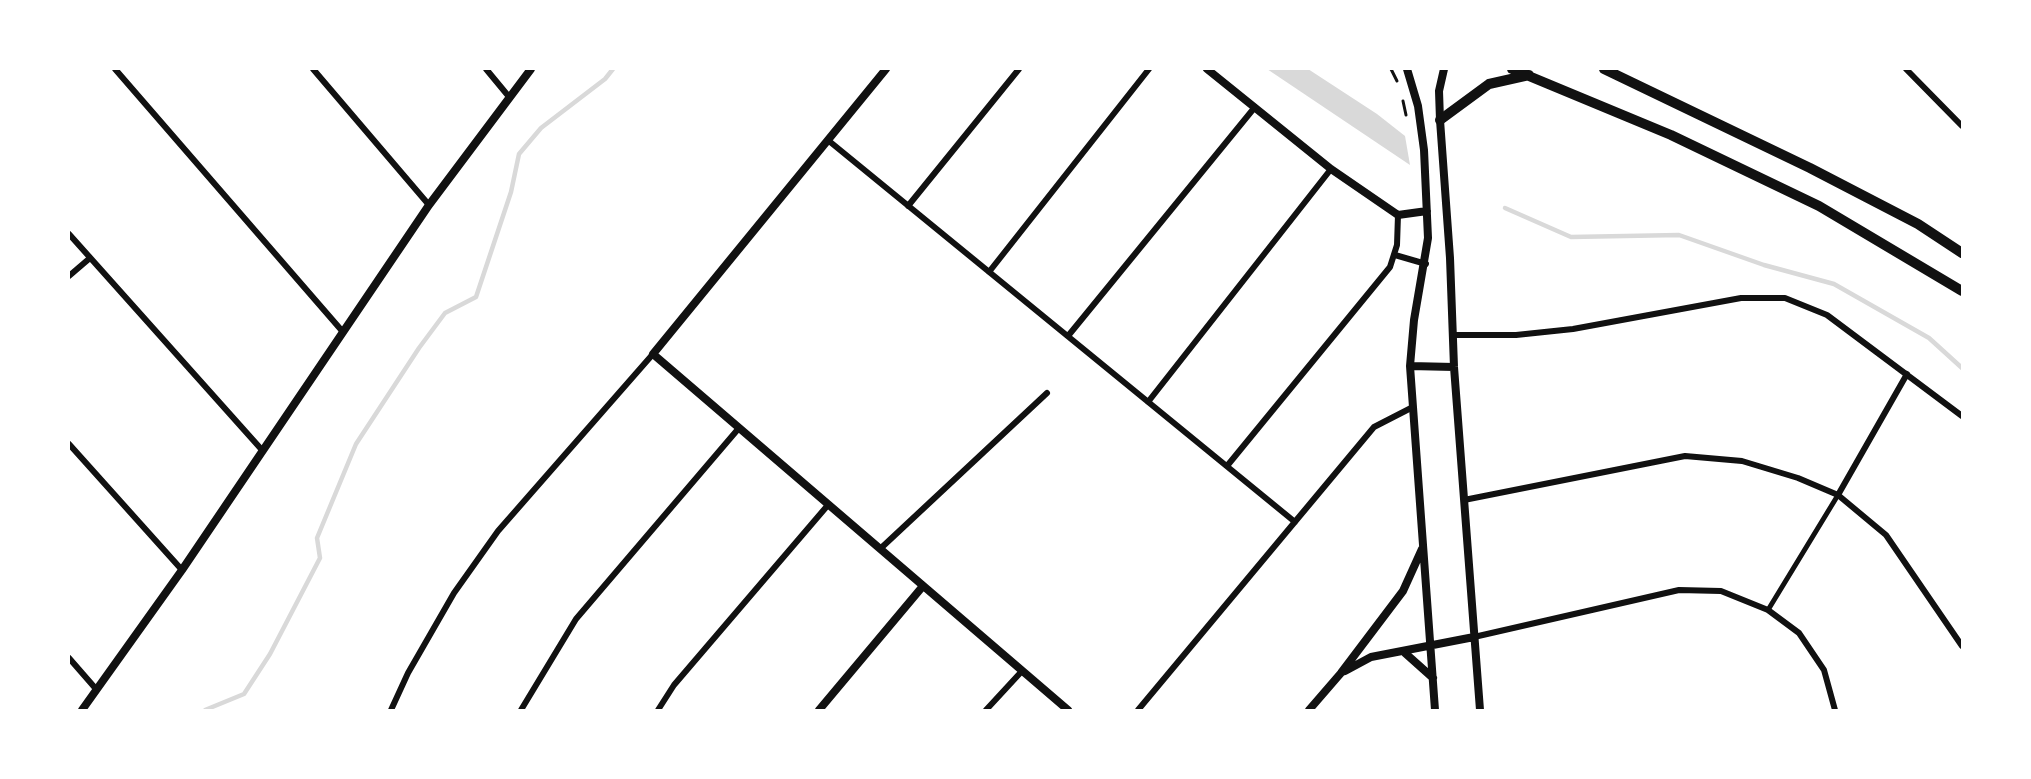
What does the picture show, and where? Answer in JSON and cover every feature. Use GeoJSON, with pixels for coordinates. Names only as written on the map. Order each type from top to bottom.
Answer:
{"type":"FeatureCollection","features":[{"type":"Feature","properties":{"kind":"main road"},"geometry":{"type":"LineString","coordinates":[[1512,69],[1671,135],[1819,206],[1962,291]]}},
{"type":"Feature","properties":{"kind":"main road"},"geometry":{"type":"LineString","coordinates":[[1604,69],[1810,168],[1918,224],[1962,253]]}},
{"type":"Feature","properties":{"kind":"main road"},"geometry":{"type":"LineString","coordinates":[[1440,120],[1489,84],[1529,75]]}},
{"type":"Feature","properties":{"kind":"street"},"geometry":{"type":"LineString","coordinates":[[115,69],[343,332]]}},
{"type":"Feature","properties":{"kind":"street"},"geometry":{"type":"LineString","coordinates":[[313,69],[429,205]]}},
{"type":"Feature","properties":{"kind":"street"},"geometry":{"type":"LineString","coordinates":[[486,69],[510,98]]}},
{"type":"Feature","properties":{"kind":"street"},"geometry":{"type":"LineString","coordinates":[[82,710],[182,570],[429,205],[531,69]]}},
{"type":"Feature","properties":{"kind":"street"},"geometry":{"type":"LineString","coordinates":[[391,710],[408,673],[454,593],[498,531],[653,354],[886,69]]}},
{"type":"Feature","properties":{"kind":"street"},"geometry":{"type":"LineString","coordinates":[[908,206],[1019,69]]}},
{"type":"Feature","properties":{"kind":"street"},"geometry":{"type":"LineString","coordinates":[[989,272],[1149,69]]}},
{"type":"Feature","properties":{"kind":"street"},"geometry":{"type":"LineString","coordinates":[[1207,69],[1331,169],[1398,215],[1427,211]]}},
{"type":"Feature","properties":{"kind":"street"},"geometry":{"type":"LineString","coordinates":[[1407,69],[1418,106],[1427,211],[1426,264],[1414,320],[1410,366],[1411,408],[1435,710]]}},
{"type":"Feature","properties":{"kind":"street"},"geometry":{"type":"LineString","coordinates":[[1444,69],[1439,91],[1440,120],[1454,335],[1454,367],[1480,710]]}},
{"type":"Feature","properties":{"kind":"street"},"geometry":{"type":"LineString","coordinates":[[1906,69],[1962,126]]}},
{"type":"Feature","properties":{"kind":"street"},"geometry":{"type":"LineString","coordinates":[[1068,336],[1255,107]]}},
{"type":"Feature","properties":{"kind":"street"},"geometry":{"type":"LineString","coordinates":[[829,141],[1295,522]]}},
{"type":"Feature","properties":{"kind":"street"},"geometry":{"type":"LineString","coordinates":[[1148,402],[1331,169]]}},
{"type":"Feature","properties":{"kind":"street"},"geometry":{"type":"LineString","coordinates":[[1227,466],[1390,267],[1395,255],[1398,215]]}},
{"type":"Feature","properties":{"kind":"street"},"geometry":{"type":"LineString","coordinates":[[69,234],[262,450]]}},
{"type":"Feature","properties":{"kind":"street"},"geometry":{"type":"LineString","coordinates":[[1395,255],[1426,264]]}},
{"type":"Feature","properties":{"kind":"street"},"geometry":{"type":"LineString","coordinates":[[69,276],[90,258]]}},
{"type":"Feature","properties":{"kind":"street"},"geometry":{"type":"LineString","coordinates":[[1454,335],[1516,335],[1573,329],[1742,298],[1785,298],[1827,315],[1962,416]]}},
{"type":"Feature","properties":{"kind":"street"},"geometry":{"type":"LineString","coordinates":[[653,354],[1068,710]]}},
{"type":"Feature","properties":{"kind":"street"},"geometry":{"type":"LineString","coordinates":[[1410,366],[1454,367]]}},
{"type":"Feature","properties":{"kind":"street"},"geometry":{"type":"LineString","coordinates":[[1768,610],[1838,495],[1907,374]]}},
{"type":"Feature","properties":{"kind":"street"},"geometry":{"type":"LineString","coordinates":[[880,549],[1047,393]]}},
{"type":"Feature","properties":{"kind":"street"},"geometry":{"type":"LineString","coordinates":[[1138,710],[1374,427],[1411,408]]}},
{"type":"Feature","properties":{"kind":"street"},"geometry":{"type":"LineString","coordinates":[[521,710],[576,619],[739,428]]}},
{"type":"Feature","properties":{"kind":"street"},"geometry":{"type":"LineString","coordinates":[[69,444],[182,570]]}},
{"type":"Feature","properties":{"kind":"street"},"geometry":{"type":"LineString","coordinates":[[1464,500],[1685,456],[1742,461],[1798,478],[1838,495],[1886,535],[1962,646]]}},
{"type":"Feature","properties":{"kind":"street"},"geometry":{"type":"LineString","coordinates":[[658,710],[674,685],[828,505]]}},
{"type":"Feature","properties":{"kind":"street"},"geometry":{"type":"LineString","coordinates":[[1310,710],[1341,674],[1403,591],[1422,548]]}},
{"type":"Feature","properties":{"kind":"street"},"geometry":{"type":"LineString","coordinates":[[819,710],[923,586]]}},
{"type":"Feature","properties":{"kind":"street"},"geometry":{"type":"LineString","coordinates":[[1341,674],[1371,657],[1405,652],[1680,590],[1721,591],[1768,610],[1799,633],[1824,670],[1835,710]]}},
{"type":"Feature","properties":{"kind":"street"},"geometry":{"type":"LineString","coordinates":[[1405,652],[1433,678]]}},
{"type":"Feature","properties":{"kind":"street"},"geometry":{"type":"LineString","coordinates":[[69,658],[96,689]]}},
{"type":"Feature","properties":{"kind":"street"},"geometry":{"type":"LineString","coordinates":[[986,710],[1022,671]]}},
{"type":"Feature","properties":{"kind":"path"},"geometry":{"type":"LineString","coordinates":[[1391,69],[1400,86]]}},
{"type":"Feature","properties":{"kind":"path"},"geometry":{"type":"LineString","coordinates":[[1402,96],[1407,116]]}},
{"type":"Feature","properties":{"kind":"shaded area"},"geometry":{"type":"Polygon","coordinates":[[[1267,69],[1308,69],[1377,114],[1405,136],[1410,165],[1267,69]]]}},
{"type":"Feature","properties":{"kind":"waterway"},"geometry":{"type":"LineString","coordinates":[[205,710],[244,694],[270,654],[320,558],[317,538],[356,444],[419,348],[445,313],[476,297],[511,192],[519,154],[541,128],[605,79],[613,69]]}},
{"type":"Feature","properties":{"kind":"waterway"},"geometry":{"type":"LineString","coordinates":[[1505,208],[1571,237],[1679,235],[1764,265],[1834,284],[1929,338],[1962,368]]}}]}
